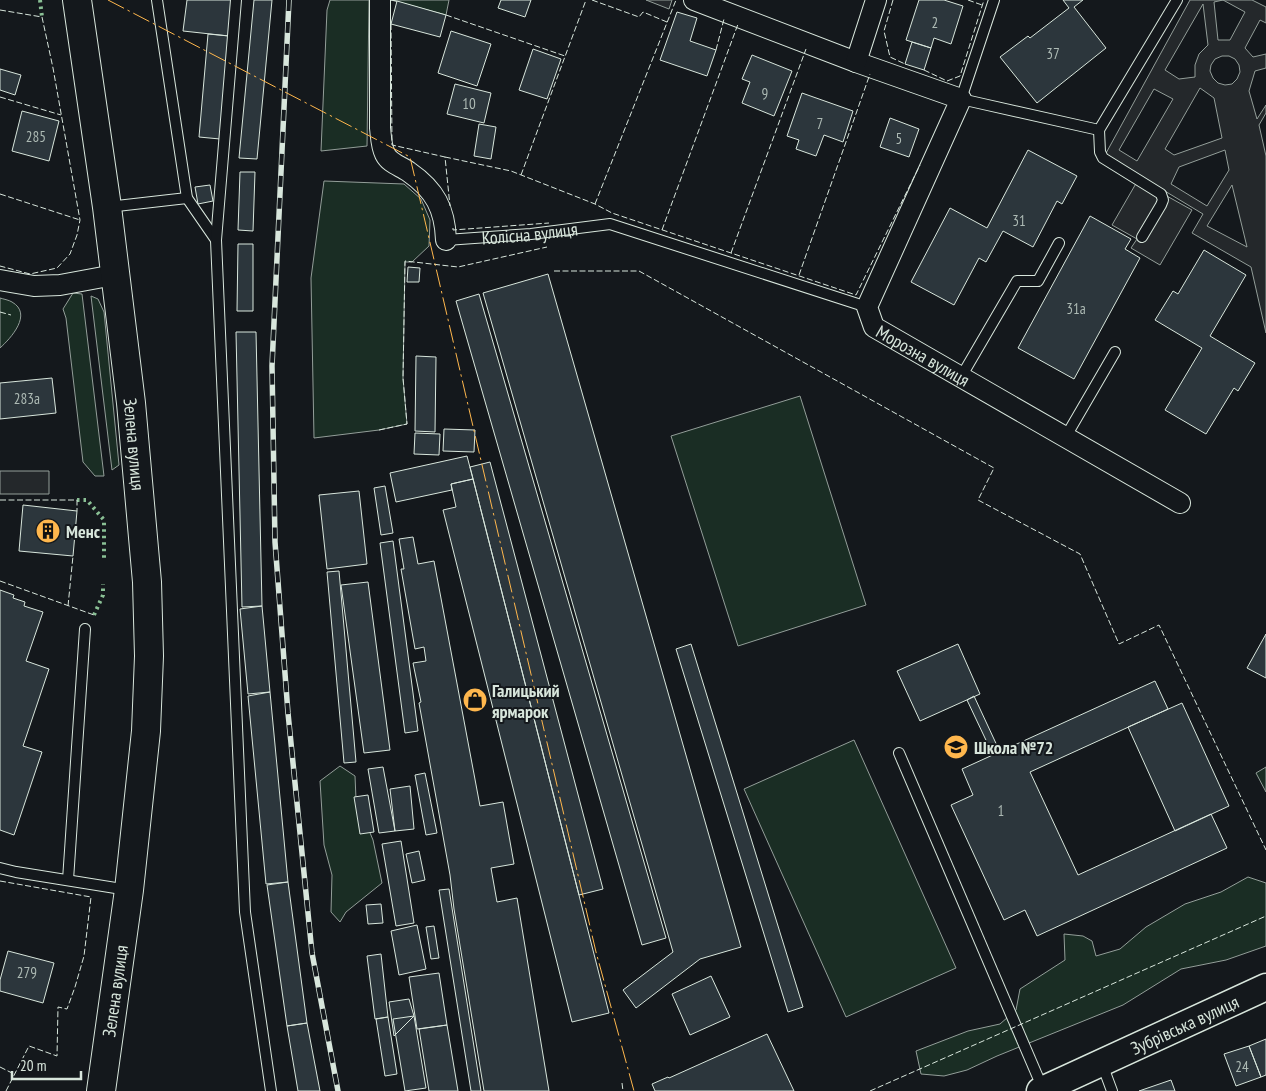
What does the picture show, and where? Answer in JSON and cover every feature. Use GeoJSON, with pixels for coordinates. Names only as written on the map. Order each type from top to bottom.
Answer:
{"type":"FeatureCollection","features":[{"type":"Feature","properties":{"kind":"main road","name":"Зелена вулиця"},"geometry":{"type":"LineString","coordinates":[[76,0],[106,207],[131,403],[147,582],[149,656],[146,731],[129,890],[101,1091]]}},
{"type":"Feature","properties":{"kind":"street","name":"Колісна вулиця"},"geometry":{"type":"LineString","coordinates":[[380,0],[380,128],[382,146],[386,156],[394,164],[409,172],[436,197],[442,210],[446,240]]}},
{"type":"Feature","properties":{"kind":"street"},"geometry":{"type":"LineString","coordinates":[[694,0],[856,62],[961,99]]}},
{"type":"Feature","properties":{"kind":"street"},"geometry":{"type":"LineString","coordinates":[[856,62],[876,0]]}},
{"type":"Feature","properties":{"kind":"street","name":"Морозна вулиця"},"geometry":{"type":"LineString","coordinates":[[961,99],[867,307],[874,327],[1180,503]]}},
{"type":"Feature","properties":{"kind":"street"},"geometry":{"type":"LineString","coordinates":[[0,280],[34,286],[60,285],[114,275]]}},
{"type":"Feature","properties":{"kind":"street","name":"Зубрівська вулиця"},"geometry":{"type":"LineString","coordinates":[[1042,1090],[1266,987]]}},
{"type":"Feature","properties":{"kind":"lane"},"geometry":{"type":"LineString","coordinates":[[157,0],[187,198],[216,240]]}},
{"type":"Feature","properties":{"kind":"lane"},"geometry":{"type":"LineString","coordinates":[[236,0],[216,240],[245,912],[271,1091]]}},
{"type":"Feature","properties":{"kind":"lane"},"geometry":{"type":"LineString","coordinates":[[994,0],[961,99],[1099,130]]}},
{"type":"Feature","properties":{"kind":"lane"},"geometry":{"type":"LineString","coordinates":[[1142,237],[1161,205],[1163,200],[1161,194],[1103,158],[1100,152],[1099,130],[1177,0]]}},
{"type":"Feature","properties":{"kind":"lane"},"geometry":{"type":"LineString","coordinates":[[106,207],[187,198]]}},
{"type":"Feature","properties":{"kind":"lane","name":"Колісна вулиця"},"geometry":{"type":"LineString","coordinates":[[446,240],[530,234],[610,224],[867,307]]}},
{"type":"Feature","properties":{"kind":"lane"},"geometry":{"type":"LineString","coordinates":[[961,377],[1017,281],[1038,281],[1060,243]]}},
{"type":"Feature","properties":{"kind":"lane"},"geometry":{"type":"LineString","coordinates":[[1066,438],[1115,352]]}},
{"type":"Feature","properties":{"kind":"lane"},"geometry":{"type":"LineString","coordinates":[[68,880],[85,630]]}},
{"type":"Feature","properties":{"kind":"lane"},"geometry":{"type":"LineString","coordinates":[[898,754],[1042,1090]]}},
{"type":"Feature","properties":{"kind":"lane"},"geometry":{"type":"LineString","coordinates":[[0,868],[129,890]]}},
{"type":"Feature","properties":{"kind":"lane"},"geometry":{"type":"LineString","coordinates":[[1102,1063],[1112,1091]]}},
{"type":"Feature","properties":{"kind":"green space"},"geometry":{"type":"Polygon","coordinates":[[[330,0],[369,0],[367,146],[321,151],[327,10],[330,0]]]}},
{"type":"Feature","properties":{"kind":"green space"},"geometry":{"type":"Polygon","coordinates":[[[391,0],[449,0],[446,15],[391,0]]]}},
{"type":"Feature","properties":{"kind":"green space"},"geometry":{"type":"Polygon","coordinates":[[[324,181],[404,184],[421,199],[430,220],[429,246],[412,262],[405,262],[403,378],[407,424],[379,430],[314,438],[311,278],[324,181]]]}},
{"type":"Feature","properties":{"kind":"green space"},"geometry":{"type":"Polygon","coordinates":[[[73,293],[82,294],[104,476],[95,476],[83,462],[66,318],[63,309],[73,293]]]}},
{"type":"Feature","properties":{"kind":"green space"},"geometry":{"type":"Polygon","coordinates":[[[91,296],[98,299],[104,312],[119,465],[112,470],[91,296]]]}},
{"type":"Feature","properties":{"kind":"green space"},"geometry":{"type":"Polygon","coordinates":[[[0,298],[12,302],[21,313],[18,326],[0,348],[0,298]]]}},
{"type":"Feature","properties":{"kind":"green space"},"geometry":{"type":"Polygon","coordinates":[[[800,396],[866,605],[738,646],[671,436],[800,396]]]}},
{"type":"Feature","properties":{"kind":"green space"},"geometry":{"type":"Polygon","coordinates":[[[854,740],[956,968],[846,1017],[744,789],[854,740]]]}},
{"type":"Feature","properties":{"kind":"green space"},"geometry":{"type":"Polygon","coordinates":[[[340,766],[355,776],[356,799],[373,840],[382,883],[346,912],[340,922],[331,912],[332,875],[324,845],[320,781],[340,766]]]}},
{"type":"Feature","properties":{"kind":"green space"},"geometry":{"type":"Polygon","coordinates":[[[1266,767],[1266,792],[1256,773],[1266,767]]]}},
{"type":"Feature","properties":{"kind":"green space"},"geometry":{"type":"Polygon","coordinates":[[[1248,877],[1266,883],[1266,946],[1226,960],[1181,969],[1123,1005],[967,1070],[944,1076],[921,1074],[916,1051],[968,1031],[1000,1024],[1016,1010],[1020,989],[1065,960],[1064,934],[1083,936],[1092,941],[1096,956],[1120,949],[1146,927],[1185,904],[1221,892],[1248,877]]]}},
{"type":"Feature","properties":{"kind":"shaded area"},"geometry":{"type":"Polygon","coordinates":[[[646,0],[672,0],[669,9],[646,0]]]}},
{"type":"Feature","properties":{"kind":"shaded area"},"geometry":{"type":"Polygon","coordinates":[[[1190,0],[1223,0],[1252,0],[1266,7],[1266,23],[1260,20],[1245,48],[1253,57],[1266,54],[1266,68],[1255,71],[1249,91],[1257,119],[1266,105],[1266,113],[1259,125],[1266,156],[1266,333],[1251,267],[1192,233],[1203,214],[1105,155],[1190,0]],[[1223,0],[1214,2],[1218,40],[1230,40],[1245,12],[1223,0]],[[1203,4],[1165,70],[1179,79],[1195,77],[1195,65],[1199,54],[1208,45],[1203,4]],[[1229,56],[1215,59],[1210,71],[1213,78],[1218,83],[1225,85],[1232,84],[1240,72],[1239,65],[1235,59],[1229,56]],[[1200,88],[1165,149],[1174,155],[1222,138],[1214,98],[1200,88]],[[1154,89],[1119,150],[1137,161],[1173,99],[1154,89]],[[1225,150],[1179,167],[1171,184],[1207,206],[1229,170],[1225,150]],[[1232,185],[1207,226],[1247,247],[1232,185]]]}},
{"type":"Feature","properties":{"kind":"shaded area"},"geometry":{"type":"Polygon","coordinates":[[[1138,180],[1192,210],[1160,265],[1131,248],[1137,239],[1112,225],[1138,180]]]}},
{"type":"Feature","properties":{"kind":"shaded area"},"geometry":{"type":"Polygon","coordinates":[[[0,471],[49,471],[49,494],[0,494],[0,471]]]}},
{"type":"Feature","properties":{"kind":"building"},"geometry":{"type":"Polygon","coordinates":[[[187,0],[233,0],[229,36],[183,31],[187,0]]]}},
{"type":"Feature","properties":{"kind":"building"},"geometry":{"type":"Polygon","coordinates":[[[254,0],[272,0],[257,159],[239,158],[254,0]]]}},
{"type":"Feature","properties":{"kind":"building"},"geometry":{"type":"Polygon","coordinates":[[[501,0],[531,0],[525,17],[498,8],[501,0]]]}},
{"type":"Feature","properties":{"kind":"building"},"geometry":{"type":"Polygon","coordinates":[[[919,0],[944,0],[963,6],[951,44],[934,38],[931,48],[906,40],[919,0]]]}},
{"type":"Feature","properties":{"kind":"building"},"geometry":{"type":"Polygon","coordinates":[[[1063,0],[1083,0],[1074,7],[1106,48],[1037,103],[1000,57],[1028,36],[1030,38],[1069,8],[1063,0]]]}},
{"type":"Feature","properties":{"kind":"building"},"geometry":{"type":"Polygon","coordinates":[[[397,1],[446,15],[440,37],[391,24],[397,1]]]}},
{"type":"Feature","properties":{"kind":"building"},"geometry":{"type":"Polygon","coordinates":[[[677,12],[697,18],[690,41],[716,50],[707,76],[660,60],[677,12]]]}},
{"type":"Feature","properties":{"kind":"building"},"geometry":{"type":"Polygon","coordinates":[[[451,31],[491,44],[477,86],[438,73],[451,31]]]}},
{"type":"Feature","properties":{"kind":"building"},"geometry":{"type":"Polygon","coordinates":[[[208,34],[229,36],[220,139],[199,137],[208,34]]]}},
{"type":"Feature","properties":{"kind":"building"},"geometry":{"type":"Polygon","coordinates":[[[912,42],[931,48],[924,70],[905,64],[912,42]]]}},
{"type":"Feature","properties":{"kind":"building"},"geometry":{"type":"Polygon","coordinates":[[[533,49],[561,59],[547,99],[519,90],[533,49]]]}},
{"type":"Feature","properties":{"kind":"building"},"geometry":{"type":"Polygon","coordinates":[[[752,55],[792,71],[774,116],[742,103],[750,82],[742,79],[752,55]]]}},
{"type":"Feature","properties":{"kind":"building"},"geometry":{"type":"Polygon","coordinates":[[[0,69],[21,75],[15,95],[0,90],[0,69]]]}},
{"type":"Feature","properties":{"kind":"building"},"geometry":{"type":"Polygon","coordinates":[[[455,84],[491,93],[484,123],[447,114],[455,84]]]}},
{"type":"Feature","properties":{"kind":"building"},"geometry":{"type":"Polygon","coordinates":[[[802,93],[853,111],[843,142],[824,135],[816,156],[796,149],[799,140],[787,136],[802,93]]]}},
{"type":"Feature","properties":{"kind":"building"},"geometry":{"type":"Polygon","coordinates":[[[22,111],[59,121],[49,161],[12,151],[22,111]]]}},
{"type":"Feature","properties":{"kind":"building"},"geometry":{"type":"Polygon","coordinates":[[[890,118],[919,129],[909,157],[880,147],[890,118]]]}},
{"type":"Feature","properties":{"kind":"building"},"geometry":{"type":"Polygon","coordinates":[[[479,124],[496,127],[491,159],[474,156],[479,124]]]}},
{"type":"Feature","properties":{"kind":"building"},"geometry":{"type":"Polygon","coordinates":[[[1028,150],[1077,176],[1062,204],[1057,201],[1033,247],[1003,231],[986,262],[979,258],[954,305],[911,282],[950,208],[987,228],[1028,150]]]}},
{"type":"Feature","properties":{"kind":"building"},"geometry":{"type":"Polygon","coordinates":[[[240,172],[255,172],[253,231],[238,230],[240,172]]]}},
{"type":"Feature","properties":{"kind":"building"},"geometry":{"type":"Polygon","coordinates":[[[210,185],[213,201],[198,204],[195,187],[210,185]]]}},
{"type":"Feature","properties":{"kind":"building"},"geometry":{"type":"Polygon","coordinates":[[[1090,216],[1131,239],[1125,249],[1140,258],[1074,379],[1018,348],[1090,216]]]}},
{"type":"Feature","properties":{"kind":"building"},"geometry":{"type":"Polygon","coordinates":[[[238,244],[253,244],[253,311],[237,311],[238,244]]]}},
{"type":"Feature","properties":{"kind":"building"},"geometry":{"type":"Polygon","coordinates":[[[1204,250],[1246,275],[1210,336],[1255,363],[1238,391],[1234,388],[1206,434],[1165,410],[1202,348],[1155,320],[1173,291],[1178,294],[1204,250]]]}},
{"type":"Feature","properties":{"kind":"building"},"geometry":{"type":"Polygon","coordinates":[[[408,267],[420,268],[419,282],[407,282],[408,267]]]}},
{"type":"Feature","properties":{"kind":"building"},"geometry":{"type":"Polygon","coordinates":[[[548,274],[741,947],[700,959],[636,1008],[623,990],[673,952],[483,293],[548,274]]]}},
{"type":"Feature","properties":{"kind":"building"},"geometry":{"type":"Polygon","coordinates":[[[479,294],[666,938],[642,945],[456,301],[479,294]]]}},
{"type":"Feature","properties":{"kind":"building"},"geometry":{"type":"Polygon","coordinates":[[[236,332],[256,332],[262,606],[242,607],[236,332]]]}},
{"type":"Feature","properties":{"kind":"building"},"geometry":{"type":"Polygon","coordinates":[[[416,356],[436,357],[435,432],[415,431],[416,356]]]}},
{"type":"Feature","properties":{"kind":"building"},"geometry":{"type":"Polygon","coordinates":[[[52,378],[56,413],[0,419],[0,383],[52,378]]]}},
{"type":"Feature","properties":{"kind":"building"},"geometry":{"type":"Polygon","coordinates":[[[444,429],[475,430],[474,452],[443,451],[444,429]]]}},
{"type":"Feature","properties":{"kind":"building"},"geometry":{"type":"Polygon","coordinates":[[[415,433],[440,434],[439,455],[414,454],[415,433]]]}},
{"type":"Feature","properties":{"kind":"building"},"geometry":{"type":"Polygon","coordinates":[[[467,456],[473,479],[451,484],[452,490],[396,502],[390,473],[467,456]]]}},
{"type":"Feature","properties":{"kind":"building"},"geometry":{"type":"Polygon","coordinates":[[[490,462],[603,889],[579,895],[470,467],[490,462]]]}},
{"type":"Feature","properties":{"kind":"building"},"geometry":{"type":"Polygon","coordinates":[[[473,479],[609,1013],[572,1022],[443,510],[456,507],[451,484],[473,479]]]}},
{"type":"Feature","properties":{"kind":"building"},"geometry":{"type":"Polygon","coordinates":[[[385,486],[393,533],[381,535],[374,488],[385,486]]]}},
{"type":"Feature","properties":{"kind":"building"},"geometry":{"type":"Polygon","coordinates":[[[359,491],[367,564],[327,569],[319,495],[359,491]]]}},
{"type":"Feature","properties":{"kind":"building","name":"Менс"},"geometry":{"type":"Polygon","coordinates":[[[23,505],[77,511],[73,556],[19,551],[23,505]]]}},
{"type":"Feature","properties":{"kind":"building"},"geometry":{"type":"Polygon","coordinates":[[[413,537],[418,564],[434,561],[480,806],[503,802],[514,864],[491,868],[497,902],[517,898],[549,1091],[484,1091],[450,875],[413,663],[426,661],[424,647],[415,649],[401,569],[404,569],[399,539],[413,537]]]}},
{"type":"Feature","properties":{"kind":"building"},"geometry":{"type":"Polygon","coordinates":[[[393,541],[418,731],[405,733],[380,543],[393,541]]]}},
{"type":"Feature","properties":{"kind":"building"},"geometry":{"type":"Polygon","coordinates":[[[339,571],[356,762],[344,763],[327,572],[339,571]]]}},
{"type":"Feature","properties":{"kind":"building"},"geometry":{"type":"Polygon","coordinates":[[[368,582],[390,750],[364,753],[341,585],[368,582]]]}},
{"type":"Feature","properties":{"kind":"building"},"geometry":{"type":"Polygon","coordinates":[[[0,590],[14,595],[13,598],[25,602],[24,606],[43,612],[26,661],[49,669],[23,746],[42,752],[14,835],[0,830],[0,590]]]}},
{"type":"Feature","properties":{"kind":"building"},"geometry":{"type":"Polygon","coordinates":[[[262,606],[270,692],[248,694],[240,609],[262,606]]]}},
{"type":"Feature","properties":{"kind":"building"},"geometry":{"type":"Polygon","coordinates":[[[1266,634],[1266,678],[1247,668],[1266,634]]]}},
{"type":"Feature","properties":{"kind":"building"},"geometry":{"type":"Polygon","coordinates":[[[691,644],[803,1007],[788,1012],[676,649],[691,644]]]}},
{"type":"Feature","properties":{"kind":"building"},"geometry":{"type":"Polygon","coordinates":[[[958,644],[980,694],[920,721],[897,671],[958,644]]]}},
{"type":"Feature","properties":{"kind":"building"},"geometry":{"type":"Polygon","coordinates":[[[1155,681],[1168,709],[1030,772],[1078,875],[1211,814],[1227,848],[1037,936],[1025,910],[1004,920],[951,805],[973,795],[962,769],[1155,681]]]}},
{"type":"Feature","properties":{"kind":"building"},"geometry":{"type":"Polygon","coordinates":[[[270,692],[288,882],[266,884],[248,696],[270,692]]]}},
{"type":"Feature","properties":{"kind":"building"},"geometry":{"type":"Polygon","coordinates":[[[974,696],[1000,752],[993,755],[967,700],[974,696]]]}},
{"type":"Feature","properties":{"kind":"building"},"geometry":{"type":"Polygon","coordinates":[[[1182,703],[1229,806],[1175,831],[1128,727],[1182,703]]]}},
{"type":"Feature","properties":{"kind":"building"},"geometry":{"type":"Polygon","coordinates":[[[383,767],[395,831],[379,833],[368,769],[383,767]]]}},
{"type":"Feature","properties":{"kind":"building"},"geometry":{"type":"Polygon","coordinates":[[[425,773],[437,833],[426,835],[415,775],[425,773]]]}},
{"type":"Feature","properties":{"kind":"building"},"geometry":{"type":"Polygon","coordinates":[[[410,786],[414,829],[395,831],[390,789],[410,786]]]}},
{"type":"Feature","properties":{"kind":"building"},"geometry":{"type":"Polygon","coordinates":[[[368,795],[374,832],[360,834],[354,797],[368,795]]]}},
{"type":"Feature","properties":{"kind":"building"},"geometry":{"type":"Polygon","coordinates":[[[401,841],[414,923],[396,926],[382,844],[401,841]]]}},
{"type":"Feature","properties":{"kind":"building"},"geometry":{"type":"Polygon","coordinates":[[[419,851],[425,880],[412,883],[406,854],[419,851]]]}},
{"type":"Feature","properties":{"kind":"building"},"geometry":{"type":"Polygon","coordinates":[[[288,882],[307,1023],[287,1026],[267,885],[288,882]]]}},
{"type":"Feature","properties":{"kind":"building"},"geometry":{"type":"Polygon","coordinates":[[[449,889],[481,1091],[471,1091],[439,890],[449,889]]]}},
{"type":"Feature","properties":{"kind":"building"},"geometry":{"type":"Polygon","coordinates":[[[381,904],[383,923],[368,924],[366,905],[381,904]]]}},
{"type":"Feature","properties":{"kind":"building"},"geometry":{"type":"Polygon","coordinates":[[[417,925],[426,969],[399,975],[391,931],[417,925]]]}},
{"type":"Feature","properties":{"kind":"building"},"geometry":{"type":"Polygon","coordinates":[[[434,926],[439,958],[431,959],[426,927],[434,926]]]}},
{"type":"Feature","properties":{"kind":"building"},"geometry":{"type":"Polygon","coordinates":[[[8,951],[54,963],[43,1003],[0,991],[0,980],[8,951]]]}},
{"type":"Feature","properties":{"kind":"building"},"geometry":{"type":"Polygon","coordinates":[[[381,954],[388,1017],[375,1019],[367,956],[381,954]]]}},
{"type":"Feature","properties":{"kind":"building"},"geometry":{"type":"Polygon","coordinates":[[[439,973],[447,1025],[417,1029],[409,977],[439,973]]]}},
{"type":"Feature","properties":{"kind":"building"},"geometry":{"type":"Polygon","coordinates":[[[711,976],[730,1017],[690,1035],[672,994],[711,976]]]}},
{"type":"Feature","properties":{"kind":"building"},"geometry":{"type":"Polygon","coordinates":[[[409,999],[414,1016],[394,1036],[389,1002],[409,999]]]}},
{"type":"Feature","properties":{"kind":"building"},"geometry":{"type":"Polygon","coordinates":[[[414,1016],[426,1088],[405,1091],[393,1019],[414,1016]]]}},
{"type":"Feature","properties":{"kind":"building"},"geometry":{"type":"Polygon","coordinates":[[[388,1017],[397,1074],[385,1076],[376,1019],[388,1017]]]}},
{"type":"Feature","properties":{"kind":"building"},"geometry":{"type":"Polygon","coordinates":[[[307,1023],[320,1091],[298,1091],[287,1026],[307,1023]]]}},
{"type":"Feature","properties":{"kind":"building"},"geometry":{"type":"Polygon","coordinates":[[[447,1025],[458,1091],[429,1091],[419,1029],[447,1025]]]}},
{"type":"Feature","properties":{"kind":"building"},"geometry":{"type":"Polygon","coordinates":[[[767,1034],[794,1091],[655,1091],[652,1084],[767,1034]]]}},
{"type":"Feature","properties":{"kind":"building"},"geometry":{"type":"Polygon","coordinates":[[[1266,1039],[1266,1075],[1261,1077],[1249,1046],[1266,1039]]]}},
{"type":"Feature","properties":{"kind":"building"},"geometry":{"type":"Polygon","coordinates":[[[1249,1046],[1261,1077],[1236,1086],[1224,1054],[1249,1046]]]}},
{"type":"Feature","properties":{"kind":"building"},"geometry":{"type":"Polygon","coordinates":[[[1171,1080],[1175,1091],[1139,1091],[1171,1080]]]}},
{"type":"Feature","properties":{"kind":"railway"},"geometry":{"type":"LineString","coordinates":[[289,0],[272,366],[275,542],[288,713],[312,953],[338,1091]]}},
{"type":"Feature","properties":{"kind":"hedge"},"geometry":{"type":"LineString","coordinates":[[40,0],[42,17]]}},
{"type":"Feature","properties":{"kind":"hedge"},"geometry":{"type":"LineString","coordinates":[[77,500],[87,500],[104,520],[104,561]]}},
{"type":"Feature","properties":{"kind":"hedge"},"geometry":{"type":"LineString","coordinates":[[94,615],[103,595],[103,584]]}},
{"type":"Feature","properties":{"kind":"fence"},"geometry":{"type":"LineString","coordinates":[[391,0],[397,1]]}},
{"type":"Feature","properties":{"kind":"fence"},"geometry":{"type":"LineString","coordinates":[[521,175],[586,0]]}},
{"type":"Feature","properties":{"kind":"fence"},"geometry":{"type":"LineString","coordinates":[[592,0],[639,17],[643,12],[667,22]]}},
{"type":"Feature","properties":{"kind":"fence"},"geometry":{"type":"LineString","coordinates":[[595,204],[676,0]]}},
{"type":"Feature","properties":{"kind":"fence"},"geometry":{"type":"LineString","coordinates":[[893,0],[884,31],[890,57],[905,64]]}},
{"type":"Feature","properties":{"kind":"fence"},"geometry":{"type":"LineString","coordinates":[[968,0],[982,5]]}},
{"type":"Feature","properties":{"kind":"fence"},"geometry":{"type":"LineString","coordinates":[[924,70],[947,81],[960,76],[984,0]]}},
{"type":"Feature","properties":{"kind":"fence"},"geometry":{"type":"LineString","coordinates":[[0,10],[42,17],[80,220],[70,254],[57,268],[30,274],[0,266]]}},
{"type":"Feature","properties":{"kind":"fence"},"geometry":{"type":"LineString","coordinates":[[446,15],[565,56]]}},
{"type":"Feature","properties":{"kind":"fence"},"geometry":{"type":"LineString","coordinates":[[716,50],[724,19]]}},
{"type":"Feature","properties":{"kind":"fence"},"geometry":{"type":"LineString","coordinates":[[391,24],[392,145],[445,157],[450,206]]}},
{"type":"Feature","properties":{"kind":"fence"},"geometry":{"type":"LineString","coordinates":[[662,230],[738,24]]}},
{"type":"Feature","properties":{"kind":"fence"},"geometry":{"type":"LineString","coordinates":[[731,253],[806,49]]}},
{"type":"Feature","properties":{"kind":"fence"},"geometry":{"type":"LineString","coordinates":[[799,275],[870,74]]}},
{"type":"Feature","properties":{"kind":"fence"},"geometry":{"type":"LineString","coordinates":[[0,97],[61,115]]}},
{"type":"Feature","properties":{"kind":"fence"},"geometry":{"type":"LineString","coordinates":[[445,157],[511,171],[595,204],[612,213],[856,295],[920,165]]}},
{"type":"Feature","properties":{"kind":"fence"},"geometry":{"type":"LineString","coordinates":[[0,194],[80,220]]}},
{"type":"Feature","properties":{"kind":"fence"},"geometry":{"type":"LineString","coordinates":[[453,228],[453,230],[549,223]]}},
{"type":"Feature","properties":{"kind":"fence"},"geometry":{"type":"LineString","coordinates":[[379,430],[407,424],[403,378],[405,261],[458,267],[547,247]]}},
{"type":"Feature","properties":{"kind":"fence"},"geometry":{"type":"LineString","coordinates":[[554,271],[639,271],[994,468],[978,500],[1080,554],[1119,644],[1159,625],[1266,850]]}},
{"type":"Feature","properties":{"kind":"fence"},"geometry":{"type":"LineString","coordinates":[[0,312],[11,315]]}},
{"type":"Feature","properties":{"kind":"fence"},"geometry":{"type":"LineString","coordinates":[[0,500],[77,500],[77,511]]}},
{"type":"Feature","properties":{"kind":"fence"},"geometry":{"type":"LineString","coordinates":[[68,606],[73,556]]}},
{"type":"Feature","properties":{"kind":"fence"},"geometry":{"type":"LineString","coordinates":[[0,581],[94,615]]}},
{"type":"Feature","properties":{"kind":"fence"},"geometry":{"type":"LineString","coordinates":[[0,881],[91,897],[84,956],[75,987],[67,1009],[58,1007],[57,1056],[29,1046],[6,1091]]}},
{"type":"Feature","properties":{"kind":"fence"},"geometry":{"type":"LineString","coordinates":[[870,1091],[1266,916]]}},
{"type":"Feature","properties":{"kind":"fence"},"geometry":{"type":"LineString","coordinates":[[0,1067],[14,1074]]}},
{"type":"Feature","properties":{"kind":"fence"},"geometry":{"type":"LineString","coordinates":[[622,1083],[623,1091]]}},
{"type":"Feature","properties":{"kind":"power"},"geometry":{"type":"LineString","coordinates":[[108,0],[410,157],[596,952],[634,1091]]}},
{"type":"Feature","properties":{"kind":"place","name":"Менс"},"geometry":{"type":"Point","coordinates":[48,531]}},
{"type":"Feature","properties":{"kind":"place","name":"Галицький ярмарок"},"geometry":{"type":"Point","coordinates":[475,700]}},
{"type":"Feature","properties":{"kind":"place","name":"Школа №72"},"geometry":{"type":"Point","coordinates":[956,747]}}]}
